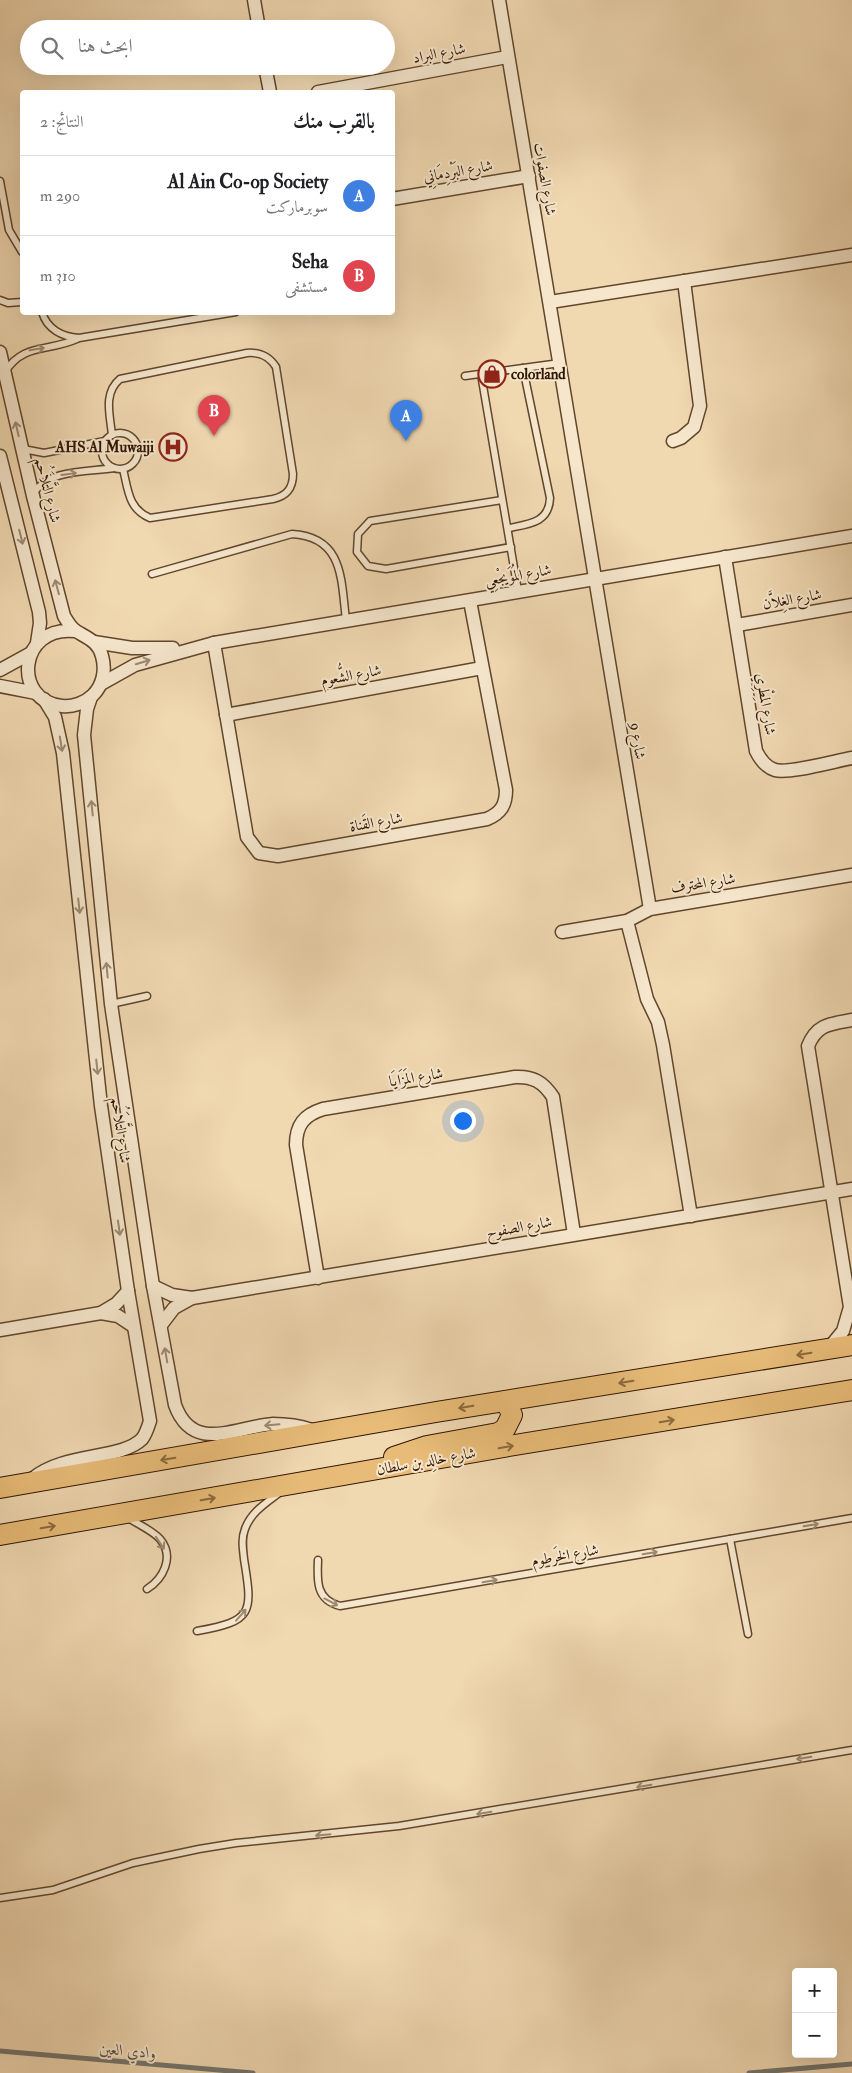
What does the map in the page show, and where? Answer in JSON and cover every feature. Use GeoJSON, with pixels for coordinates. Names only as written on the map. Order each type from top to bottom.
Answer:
{"type":"FeatureCollection","features":[{"type":"Feature","properties":{"kind":"main road"},"geometry":{"type":"LineString","coordinates":[[0,1488],[319,1432],[852,1346]]}},
{"type":"Feature","properties":{"kind":"main road","name":"شارع خالِد بن سلطان"},"geometry":{"type":"LineString","coordinates":[[0,1535],[852,1390]]}},
{"type":"Feature","properties":{"kind":"main road"},"geometry":{"type":"LineString","coordinates":[[369,1471],[396,1456],[419,1448],[498,1433],[505,1429],[512,1415],[506,1401]]}},
{"type":"Feature","properties":{"kind":"street"},"geometry":{"type":"LineString","coordinates":[[254,0],[257,20]]}},
{"type":"Feature","properties":{"kind":"street","name":"شارع الصفوات"},"geometry":{"type":"LineString","coordinates":[[499,0],[595,578]]}},
{"type":"Feature","properties":{"kind":"street","name":"شارع البراد"},"geometry":{"type":"LineString","coordinates":[[329,90],[507,57]]}},
{"type":"Feature","properties":{"kind":"street"},"geometry":{"type":"LineString","coordinates":[[267,75],[270,90]]}},
{"type":"Feature","properties":{"kind":"street","name":"شارع البَرْدِمَانِي"},"geometry":{"type":"LineString","coordinates":[[395,198],[529,176]]}},
{"type":"Feature","properties":{"kind":"street"},"geometry":{"type":"LineString","coordinates":[[550,302],[852,255]]}},
{"type":"Feature","properties":{"kind":"street"},"geometry":{"type":"LineString","coordinates":[[674,441],[681,438],[694,427],[700,406],[684,281]]}},
{"type":"Feature","properties":{"kind":"street","name":"شارع التَّلاَحُم"},"geometry":{"type":"LineString","coordinates":[[0,352],[33,496],[64,616],[75,631]]}},
{"type":"Feature","properties":{"kind":"street"},"geometry":{"type":"LineString","coordinates":[[0,456],[39,612],[40,623],[28,666],[30,680],[40,696]]}},
{"type":"Feature","properties":{"kind":"street","name":"شارع المُوَيجْعِي"},"geometry":{"type":"LineString","coordinates":[[101,684],[135,665],[214,643],[852,536]]}},
{"type":"Feature","properties":{"kind":"street","name":"شارع المِطْرِي"},"geometry":{"type":"LineString","coordinates":[[725,557],[756,751],[760,759],[766,766],[775,770],[784,770],[852,758]]}},
{"type":"Feature","properties":{"kind":"street","name":"شارع 9"},"geometry":{"type":"LineString","coordinates":[[595,578],[650,909]]}},
{"type":"Feature","properties":{"kind":"street","name":"شارع القَناة"},"geometry":{"type":"LineString","coordinates":[[214,643],[247,837],[259,854],[278,856],[487,818],[497,815],[503,808],[506,790],[470,601]]}},
{"type":"Feature","properties":{"kind":"street","name":"شارع الغِلاَّن"},"geometry":{"type":"LineString","coordinates":[[737,625],[852,605]]}},
{"type":"Feature","properties":{"kind":"street"},"geometry":{"type":"LineString","coordinates":[[0,670],[34,648],[54,632],[75,631],[94,642],[102,655],[104,670],[101,684],[91,697],[80,704],[68,706],[56,705],[40,696],[0,686]]}},
{"type":"Feature","properties":{"kind":"street","name":"شارع المُوَيجْعِي"},"geometry":{"type":"LineString","coordinates":[[94,642],[132,648],[190,649]]}},
{"type":"Feature","properties":{"kind":"street","name":"شارع الشُّعوم"},"geometry":{"type":"LineString","coordinates":[[226,715],[482,668]]}},
{"type":"Feature","properties":{"kind":"street","name":"شارع التَّلاَحُم"},"geometry":{"type":"LineString","coordinates":[[26,1484],[52,1466],[66,1460],[130,1448],[142,1439],[150,1421],[133,1326],[101,1106],[63,753],[57,722],[40,696]]}},
{"type":"Feature","properties":{"kind":"street","name":"شارع التَّلاَحُم"},"geometry":{"type":"LineString","coordinates":[[91,697],[84,735],[110,1004],[154,1286],[175,1405],[179,1416],[187,1426],[197,1432],[208,1435],[273,1424],[298,1426],[319,1432]]}},
{"type":"Feature","properties":{"kind":"street","name":"شارع المحترف"},"geometry":{"type":"LineString","coordinates":[[562,932],[627,921],[650,909],[852,875]]}},
{"type":"Feature","properties":{"kind":"street"},"geometry":{"type":"LineString","coordinates":[[627,921],[647,999],[658,1022],[663,1044],[691,1216]]}},
{"type":"Feature","properties":{"kind":"street"},"geometry":{"type":"LineString","coordinates":[[827,1350],[843,1331],[851,1309],[808,1046],[812,1035],[822,1027],[852,1020]]}},
{"type":"Feature","properties":{"kind":"street","name":"شارع المَزَايَا"},"geometry":{"type":"LineString","coordinates":[[318,1278],[296,1145],[296,1132],[301,1121],[311,1113],[323,1109],[515,1077],[527,1077],[537,1080],[546,1087],[553,1097],[574,1234]]}},
{"type":"Feature","properties":{"kind":"street","name":"شارع الصفوح"},"geometry":{"type":"LineString","coordinates":[[154,1286],[172,1295],[192,1298],[852,1189]]}},
{"type":"Feature","properties":{"kind":"street"},"geometry":{"type":"LineString","coordinates":[[0,1330],[101,1312],[116,1304],[128,1291]]}},
{"type":"Feature","properties":{"kind":"street","name":"شارع الصفوح"},"geometry":{"type":"LineString","coordinates":[[161,1325],[174,1308],[192,1298]]}},
{"type":"Feature","properties":{"kind":"street"},"geometry":{"type":"LineString","coordinates":[[101,1312],[118,1316],[133,1326]]}},
{"type":"Feature","properties":{"kind":"lane"},"geometry":{"type":"LineString","coordinates":[[0,181],[10,230],[20,248]]}},
{"type":"Feature","properties":{"kind":"lane"},"geometry":{"type":"LineString","coordinates":[[0,300],[8,303],[20,302]]}},
{"type":"Feature","properties":{"kind":"lane"},"geometry":{"type":"LineString","coordinates":[[44,315],[54,331],[62,335],[79,338]]}},
{"type":"Feature","properties":{"kind":"lane"},"geometry":{"type":"LineString","coordinates":[[4,373],[12,361],[22,353],[64,345],[79,338],[218,315]]}},
{"type":"Feature","properties":{"kind":"lane"},"geometry":{"type":"LineString","coordinates":[[112,435],[110,391],[120,379],[247,353],[261,354],[267,357],[276,367],[293,474],[291,488],[286,494],[273,499],[150,518],[135,509],[131,502],[123,469]]}},
{"type":"Feature","properties":{"kind":"lane"},"geometry":{"type":"LineString","coordinates":[[465,376],[560,363]]}},
{"type":"Feature","properties":{"kind":"lane"},"geometry":{"type":"LineString","coordinates":[[509,528],[536,522],[544,517],[549,508],[545,475],[523,368]]}},
{"type":"Feature","properties":{"kind":"lane"},"geometry":{"type":"LineString","coordinates":[[480,374],[502,500],[509,528],[518,591]]}},
{"type":"Feature","properties":{"kind":"lane"},"geometry":{"type":"LineString","coordinates":[[33,496],[37,489],[49,479],[128,467],[136,460],[138,454],[136,443],[133,439],[123,434],[112,435],[105,442],[102,454],[108,465],[114,468]]}},
{"type":"Feature","properties":{"kind":"lane"},"geometry":{"type":"LineString","coordinates":[[22,449],[44,453],[105,442]]}},
{"type":"Feature","properties":{"kind":"lane"},"geometry":{"type":"LineString","coordinates":[[502,500],[370,521],[363,526],[358,534],[357,552],[368,566],[386,569],[512,548]]}},
{"type":"Feature","properties":{"kind":"lane"},"geometry":{"type":"LineString","coordinates":[[152,574],[292,534],[305,535],[322,543],[335,557],[339,568],[346,620]]}},
{"type":"Feature","properties":{"kind":"lane"},"geometry":{"type":"LineString","coordinates":[[110,1004],[147,996]]}},
{"type":"Feature","properties":{"kind":"lane"},"geometry":{"type":"LineString","coordinates":[[197,1631],[235,1622],[246,1611],[250,1596],[242,1546],[245,1529],[254,1513],[291,1484]]}},
{"type":"Feature","properties":{"kind":"lane"},"geometry":{"type":"LineString","coordinates":[[122,1514],[160,1539],[164,1548],[166,1567],[162,1576],[147,1589]]}},
{"type":"Feature","properties":{"kind":"lane","name":"شارع الخَرطوم"},"geometry":{"type":"LineString","coordinates":[[318,1560],[317,1580],[319,1591],[331,1604],[340,1606],[852,1518]]}},
{"type":"Feature","properties":{"kind":"lane"},"geometry":{"type":"LineString","coordinates":[[730,1540],[748,1634]]}},
{"type":"Feature","properties":{"kind":"lane"},"geometry":{"type":"LineString","coordinates":[[0,1898],[53,1890],[133,1863],[199,1849],[434,1821],[852,1750]]}},
{"type":"Feature","properties":{"kind":"waterway","name":"وادي العين"},"geometry":{"type":"LineString","coordinates":[[0,2051],[253,2073]]}},
{"type":"Feature","properties":{"kind":"waterway","name":"وادي العين"},"geometry":{"type":"LineString","coordinates":[[749,2073],[852,2064]]}},
{"type":"Feature","properties":{"kind":"place","name":"colorland"},"geometry":{"type":"Point","coordinates":[492,374]}},
{"type":"Feature","properties":{"kind":"place","name":"Seha"},"geometry":{"type":"Point","coordinates":[214,436]}},
{"type":"Feature","properties":{"kind":"place","name":"Al Ain Co-op Society"},"geometry":{"type":"Point","coordinates":[406,441]}},
{"type":"Feature","properties":{"kind":"place","name":"AHS Al Muwaiji"},"geometry":{"type":"Point","coordinates":[173,447]}}]}
